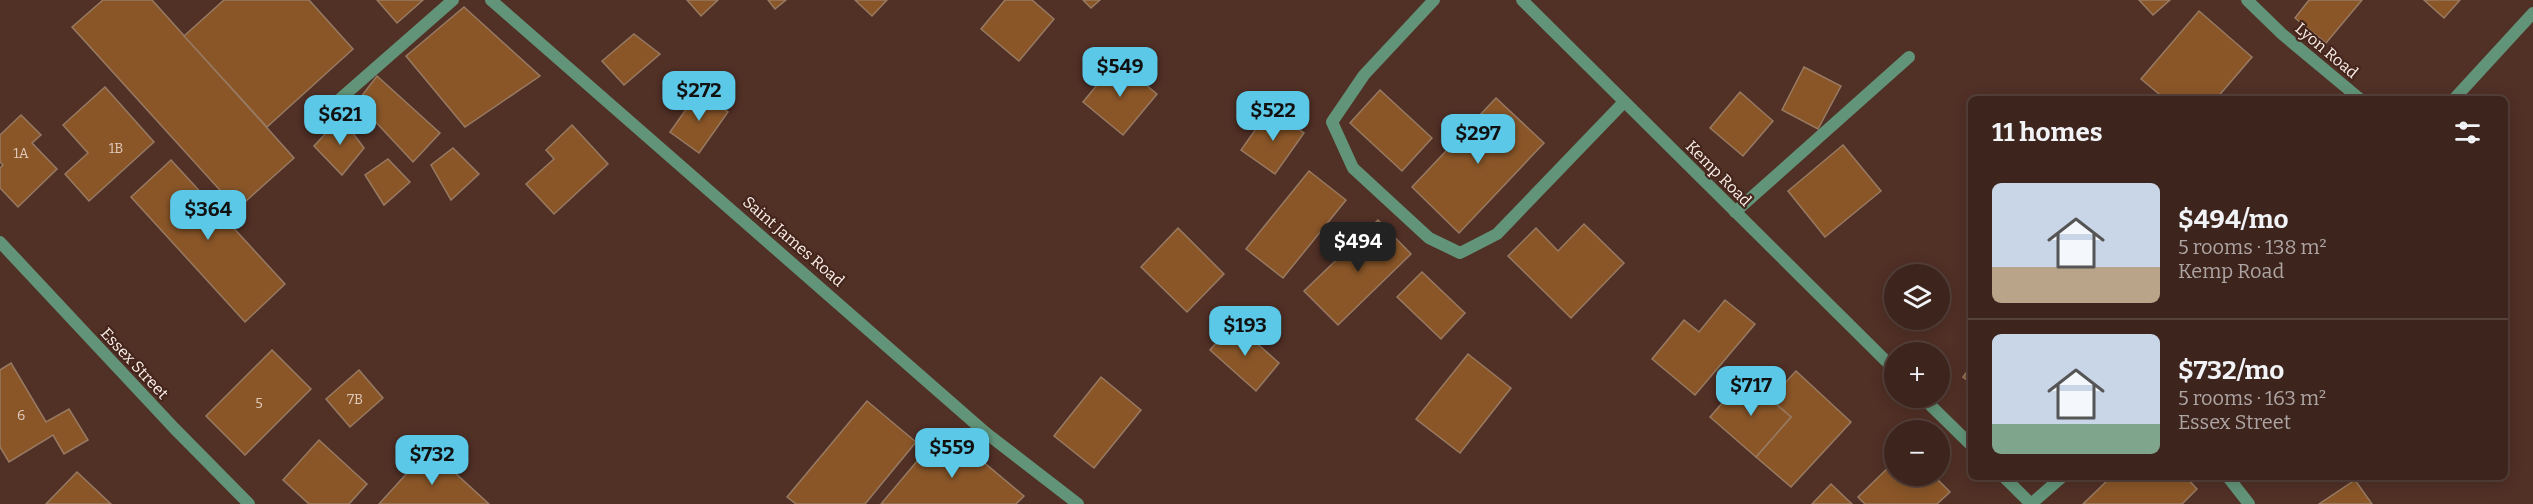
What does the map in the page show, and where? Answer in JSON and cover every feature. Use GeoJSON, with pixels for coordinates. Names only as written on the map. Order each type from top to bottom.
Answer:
{"type":"FeatureCollection","features":[{"type":"Feature","properties":{"kind":"street"},"geometry":{"type":"LineString","coordinates":[[316,120],[453,0]]}},
{"type":"Feature","properties":{"kind":"street","name":"Saint James Road"},"geometry":{"type":"LineString","coordinates":[[490,0],[986,433],[1078,504]]}},
{"type":"Feature","properties":{"kind":"street"},"geometry":{"type":"LineString","coordinates":[[1434,0],[1364,75],[1332,122],[1353,168],[1429,238],[1460,253],[1497,234],[1624,102]]}},
{"type":"Feature","properties":{"kind":"street","name":"Kemp Road"},"geometry":{"type":"LineString","coordinates":[[1522,0],[1884,359]]}},
{"type":"Feature","properties":{"kind":"street","name":"Lyon Road"},"geometry":{"type":"LineString","coordinates":[[2247,0],[2282,34],[2356,96]]}},
{"type":"Feature","properties":{"kind":"street"},"geometry":{"type":"LineString","coordinates":[[2457,96],[2533,13]]}},
{"type":"Feature","properties":{"kind":"street"},"geometry":{"type":"LineString","coordinates":[[1735,212],[1909,57]]}},
{"type":"Feature","properties":{"kind":"street","name":"Essex Street"},"geometry":{"type":"LineString","coordinates":[[0,242],[174,428],[249,504]]}},
{"type":"Feature","properties":{"kind":"street"},"geometry":{"type":"LineString","coordinates":[[1933,408],[1968,442]]}},
{"type":"Feature","properties":{"kind":"street"},"geometry":{"type":"LineString","coordinates":[[2007,480],[2031,504],[2059,480]]}},
{"type":"Feature","properties":{"kind":"street"},"geometry":{"type":"LineString","coordinates":[[2230,480],[2248,504]]}},
{"type":"Feature","properties":{"kind":"building"},"geometry":{"type":"Polygon","coordinates":[[[103,0],[152,0],[294,158],[237,209],[72,27],[103,0]]]}},
{"type":"Feature","properties":{"kind":"building"},"geometry":{"type":"Polygon","coordinates":[[[224,0],[309,0],[353,49],[267,127],[184,36],[224,0]]]}},
{"type":"Feature","properties":{"kind":"building"},"geometry":{"type":"Polygon","coordinates":[[[377,0],[423,0],[397,23],[377,0]]]}},
{"type":"Feature","properties":{"kind":"building"},"geometry":{"type":"Polygon","coordinates":[[[687,0],[718,0],[701,16],[687,0]]]}},
{"type":"Feature","properties":{"kind":"building"},"geometry":{"type":"Polygon","coordinates":[[[768,0],[786,0],[775,9],[768,0]]]}},
{"type":"Feature","properties":{"kind":"building"},"geometry":{"type":"Polygon","coordinates":[[[855,0],[887,0],[872,16],[855,0]]]}},
{"type":"Feature","properties":{"kind":"building"},"geometry":{"type":"Polygon","coordinates":[[[1005,0],[1032,0],[1054,19],[1019,61],[981,29],[1005,0]]]}},
{"type":"Feature","properties":{"kind":"building"},"geometry":{"type":"Polygon","coordinates":[[[1083,0],[1100,0],[1091,8],[1083,0]]]}},
{"type":"Feature","properties":{"kind":"building"},"geometry":{"type":"Polygon","coordinates":[[[2139,0],[2170,0],[2153,15],[2139,0]]]}},
{"type":"Feature","properties":{"kind":"building"},"geometry":{"type":"Polygon","coordinates":[[[2309,0],[2362,0],[2326,43],[2295,18],[2309,0]]]}},
{"type":"Feature","properties":{"kind":"building"},"geometry":{"type":"Polygon","coordinates":[[[2424,0],[2460,0],[2444,18],[2424,0]]]}},
{"type":"Feature","properties":{"kind":"building"},"geometry":{"type":"Polygon","coordinates":[[[464,7],[540,76],[465,127],[406,56],[464,7]]]}},
{"type":"Feature","properties":{"kind":"building"},"geometry":{"type":"Polygon","coordinates":[[[2199,11],[2252,57],[2219,96],[2161,96],[2141,79],[2199,11]]]}},
{"type":"Feature","properties":{"kind":"building"},"geometry":{"type":"Polygon","coordinates":[[[634,34],[660,54],[624,85],[602,61],[634,34]]]}},
{"type":"Feature","properties":{"kind":"building"},"geometry":{"type":"Polygon","coordinates":[[[1117,61],[1157,94],[1123,135],[1083,102],[1117,61]]]}},
{"type":"Feature","properties":{"kind":"building"},"geometry":{"type":"Polygon","coordinates":[[[1804,67],[1841,86],[1818,129],[1782,110],[1804,67]]]}},
{"type":"Feature","properties":{"kind":"building"},"geometry":{"type":"Polygon","coordinates":[[[377,76],[440,133],[413,162],[357,102],[377,76]]]}},
{"type":"Feature","properties":{"kind":"building"},"geometry":{"type":"Polygon","coordinates":[[[105,87],[154,142],[89,201],[65,174],[88,153],[63,125],[105,87]]]}},
{"type":"Feature","properties":{"kind":"building"},"geometry":{"type":"Polygon","coordinates":[[[1380,90],[1432,138],[1402,171],[1350,123],[1380,90]]]}},
{"type":"Feature","properties":{"kind":"building"},"geometry":{"type":"Polygon","coordinates":[[[699,91],[728,112],[699,153],[670,132],[699,91]]]}},
{"type":"Feature","properties":{"kind":"building"},"geometry":{"type":"Polygon","coordinates":[[[1740,92],[1773,121],[1743,156],[1710,128],[1740,92]]]}},
{"type":"Feature","properties":{"kind":"building"},"geometry":{"type":"Polygon","coordinates":[[[1496,98],[1544,143],[1459,233],[1412,187],[1496,98]]]}},
{"type":"Feature","properties":{"kind":"building"},"geometry":{"type":"Polygon","coordinates":[[[1270,109],[1304,133],[1275,174],[1241,150],[1270,109]]]}},
{"type":"Feature","properties":{"kind":"building"},"geometry":{"type":"Polygon","coordinates":[[[21,115],[41,135],[32,143],[57,169],[18,207],[0,188],[0,168],[3,165],[0,162],[0,135],[21,115]]]}},
{"type":"Feature","properties":{"kind":"building"},"geometry":{"type":"Polygon","coordinates":[[[341,117],[364,148],[342,175],[314,146],[341,117]]]}},
{"type":"Feature","properties":{"kind":"building"},"geometry":{"type":"Polygon","coordinates":[[[572,125],[608,164],[554,214],[526,184],[554,159],[546,150],[572,125]]]}},
{"type":"Feature","properties":{"kind":"building"},"geometry":{"type":"Polygon","coordinates":[[[1843,145],[1881,191],[1825,237],[1788,191],[1843,145]]]}},
{"type":"Feature","properties":{"kind":"building"},"geometry":{"type":"Polygon","coordinates":[[[453,148],[479,174],[451,200],[431,165],[453,148]]]}},
{"type":"Feature","properties":{"kind":"building"},"geometry":{"type":"Polygon","coordinates":[[[388,159],[410,182],[384,205],[365,175],[388,159]]]}},
{"type":"Feature","properties":{"kind":"building"},"geometry":{"type":"Polygon","coordinates":[[[171,160],[285,284],[245,322],[131,197],[171,160]]]}},
{"type":"Feature","properties":{"kind":"building"},"geometry":{"type":"Polygon","coordinates":[[[1309,171],[1346,200],[1283,278],[1246,249],[1309,171]]]}},
{"type":"Feature","properties":{"kind":"building"},"geometry":{"type":"Polygon","coordinates":[[[1378,220],[1411,254],[1338,325],[1304,291],[1378,220]]]}},
{"type":"Feature","properties":{"kind":"building"},"geometry":{"type":"Polygon","coordinates":[[[1584,224],[1624,263],[1571,318],[1508,256],[1536,228],[1558,251],[1584,224]]]}},
{"type":"Feature","properties":{"kind":"building"},"geometry":{"type":"Polygon","coordinates":[[[1178,228],[1224,274],[1187,312],[1141,267],[1178,228]]]}},
{"type":"Feature","properties":{"kind":"building"},"geometry":{"type":"Polygon","coordinates":[[[1422,272],[1465,313],[1441,339],[1397,297],[1422,272]]]}},
{"type":"Feature","properties":{"kind":"building"},"geometry":{"type":"Polygon","coordinates":[[[1725,300],[1755,324],[1695,395],[1652,359],[1684,320],[1699,332],[1725,300]]]}},
{"type":"Feature","properties":{"kind":"building"},"geometry":{"type":"Polygon","coordinates":[[[1234,323],[1279,363],[1256,391],[1210,350],[1234,323]]]}},
{"type":"Feature","properties":{"kind":"building"},"geometry":{"type":"Polygon","coordinates":[[[272,350],[311,389],[245,455],[206,416],[272,350]]]}},
{"type":"Feature","properties":{"kind":"building"},"geometry":{"type":"Polygon","coordinates":[[[1468,354],[1511,388],[1460,453],[1416,419],[1468,354]]]}},
{"type":"Feature","properties":{"kind":"building"},"geometry":{"type":"Polygon","coordinates":[[[11,363],[46,422],[69,409],[88,440],[64,454],[53,435],[9,462],[0,447],[0,370],[11,363]]]}},
{"type":"Feature","properties":{"kind":"building"},"geometry":{"type":"Polygon","coordinates":[[[359,370],[383,398],[350,427],[326,399],[359,370]]]}},
{"type":"Feature","properties":{"kind":"building"},"geometry":{"type":"Polygon","coordinates":[[[1968,370],[1968,381],[1963,377],[1968,370]]]}},
{"type":"Feature","properties":{"kind":"building"},"geometry":{"type":"Polygon","coordinates":[[[1796,371],[1851,422],[1791,487],[1756,457],[1791,417],[1770,399],[1796,371]]]}},
{"type":"Feature","properties":{"kind":"building"},"geometry":{"type":"Polygon","coordinates":[[[1101,377],[1141,410],[1094,468],[1054,436],[1101,377]]]}},
{"type":"Feature","properties":{"kind":"building"},"geometry":{"type":"Polygon","coordinates":[[[1745,377],[1791,417],[1756,457],[1710,417],[1745,377]]]}},
{"type":"Feature","properties":{"kind":"building"},"geometry":{"type":"Polygon","coordinates":[[[867,401],[916,442],[865,504],[796,504],[787,497],[867,401]]]}},
{"type":"Feature","properties":{"kind":"building"},"geometry":{"type":"Polygon","coordinates":[[[944,429],[1024,496],[1016,504],[881,504],[944,429]]]}},
{"type":"Feature","properties":{"kind":"building"},"geometry":{"type":"Polygon","coordinates":[[[319,440],[367,484],[349,504],[309,504],[283,480],[319,440]]]}},
{"type":"Feature","properties":{"kind":"building"},"geometry":{"type":"Polygon","coordinates":[[[429,449],[489,504],[379,504],[429,449]]]}},
{"type":"Feature","properties":{"kind":"building"},"geometry":{"type":"Polygon","coordinates":[[[77,472],[111,504],[46,504],[77,472]]]}},
{"type":"Feature","properties":{"kind":"building"},"geometry":{"type":"Polygon","coordinates":[[[1884,472],[1884,486],[1944,486],[1950,492],[1937,504],[1865,504],[1858,497],[1884,472]]]}},
{"type":"Feature","properties":{"kind":"building"},"geometry":{"type":"Polygon","coordinates":[[[2108,480],[2189,480],[2197,489],[2182,504],[2083,504],[2108,480]]]}},
{"type":"Feature","properties":{"kind":"building"},"geometry":{"type":"Polygon","coordinates":[[[2355,480],[2372,504],[2319,504],[2355,480]]]}},
{"type":"Feature","properties":{"kind":"building"},"geometry":{"type":"Polygon","coordinates":[[[1831,484],[1852,504],[1812,504],[1831,484]]]}}]}
